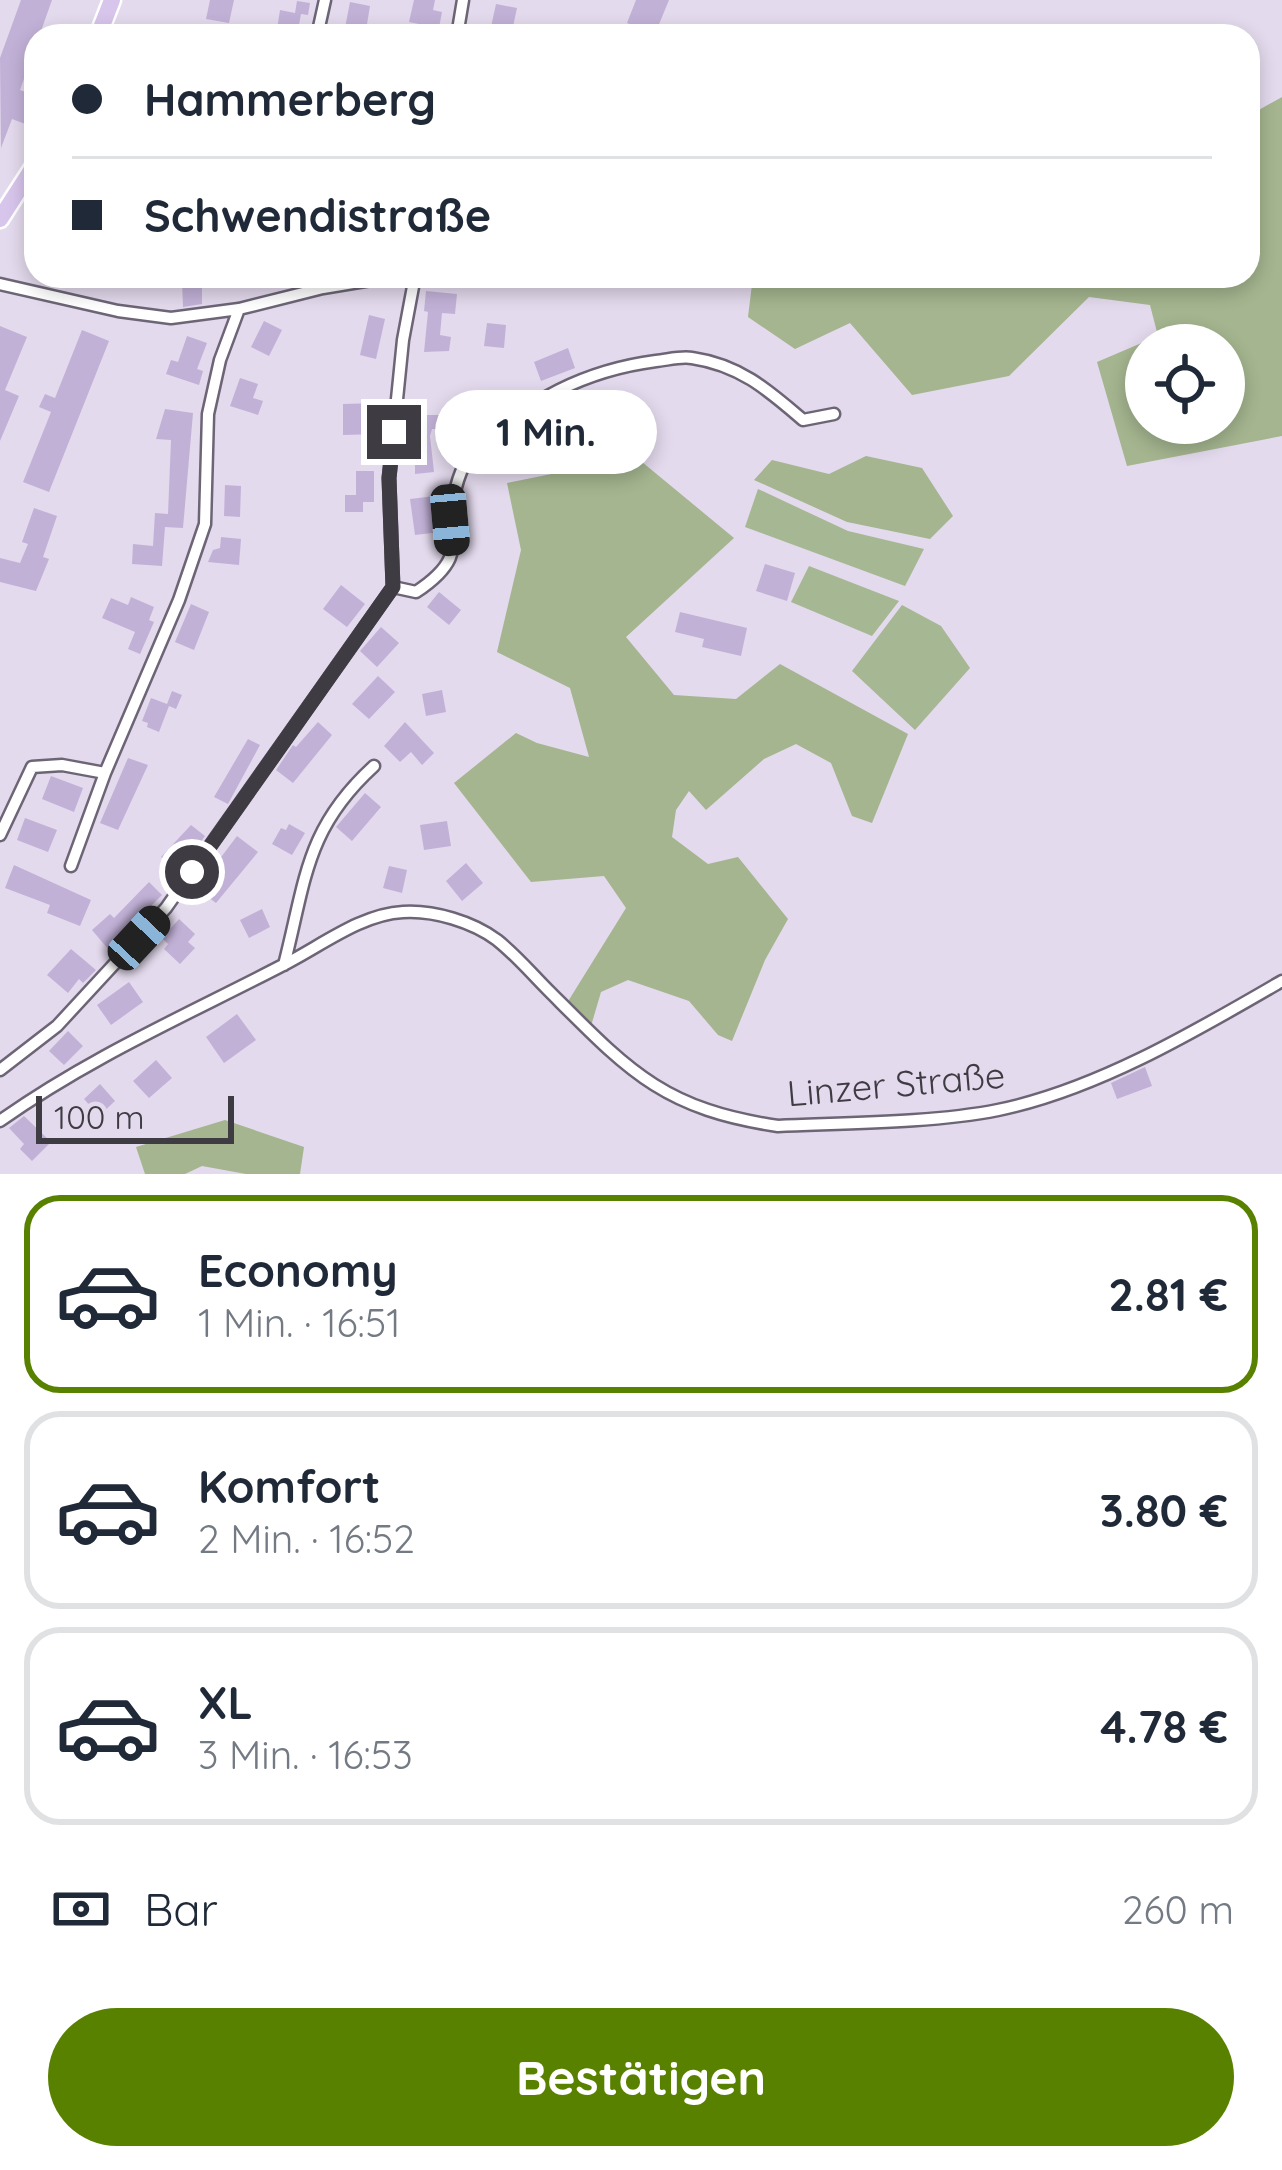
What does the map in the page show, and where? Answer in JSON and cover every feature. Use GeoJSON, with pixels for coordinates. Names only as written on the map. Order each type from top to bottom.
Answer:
{"type":"FeatureCollection","features":[{"type":"Feature","properties":{"kind":"main road"},"geometry":{"type":"LineString","coordinates":[[0,219],[24,182]]}},
{"type":"Feature","properties":{"kind":"street"},"geometry":{"type":"LineString","coordinates":[[0,284],[118,311],[172,318],[239,309],[323,288]]}},
{"type":"Feature","properties":{"kind":"street"},"geometry":{"type":"LineString","coordinates":[[0,1070],[56,1026],[166,908],[393,587],[389,478],[413,288]]}},
{"type":"Feature","properties":{"kind":"street"},"geometry":{"type":"LineString","coordinates":[[70,866],[179,600],[205,524],[208,414],[220,360],[239,309]]}},
{"type":"Feature","properties":{"kind":"street"},"geometry":{"type":"LineString","coordinates":[[393,587],[416,592],[443,574],[454,558],[450,520],[461,468],[502,424],[556,391],[614,366],[690,357],[753,376],[803,420],[834,415]]}},
{"type":"Feature","properties":{"kind":"street"},"geometry":{"type":"LineString","coordinates":[[0,835],[32,767],[62,765],[105,772]]}},
{"type":"Feature","properties":{"kind":"street"},"geometry":{"type":"LineString","coordinates":[[284,965],[316,838],[343,794],[374,766]]}},
{"type":"Feature","properties":{"kind":"street","name":"Linzer Straße"},"geometry":{"type":"LineString","coordinates":[[0,1121],[116,1048],[383,915],[404,911],[460,921],[500,942],[628,1070],[657,1090],[746,1122],[778,1126],[995,1111],[1048,1096],[1188,1036],[1282,981]]}},
{"type":"Feature","properties":{"kind":"green space"},"geometry":{"type":"Polygon","coordinates":[[[1282,97],[1282,436],[1245,443],[1245,324],[1155,324],[1150,305],[1089,297],[1009,376],[912,395],[850,323],[795,349],[748,317],[752,288],[1260,288],[1260,109],[1282,97]]]}},
{"type":"Feature","properties":{"kind":"green space"},"geometry":{"type":"Polygon","coordinates":[[[1125,350],[1125,444],[1241,444],[1127,466],[1097,362],[1125,350]]]}},
{"type":"Feature","properties":{"kind":"green space"},"geometry":{"type":"Polygon","coordinates":[[[866,456],[922,468],[953,516],[930,539],[847,522],[754,480],[772,460],[829,474],[866,456]]]}},
{"type":"Feature","properties":{"kind":"green space"},"geometry":{"type":"Polygon","coordinates":[[[636,457],[734,538],[626,637],[674,695],[736,699],[780,664],[908,734],[872,823],[852,816],[831,763],[796,744],[764,759],[706,810],[689,791],[676,810],[672,837],[708,864],[738,857],[788,919],[765,960],[732,1041],[718,1035],[689,1001],[628,980],[601,992],[591,1026],[567,1003],[626,908],[604,876],[531,882],[454,783],[516,733],[589,757],[570,688],[497,652],[521,550],[507,483],[636,457]]]}},
{"type":"Feature","properties":{"kind":"green space"},"geometry":{"type":"Polygon","coordinates":[[[758,489],[848,531],[924,549],[905,586],[745,527],[758,489]]]}},
{"type":"Feature","properties":{"kind":"green space"},"geometry":{"type":"Polygon","coordinates":[[[809,566],[899,601],[872,636],[791,602],[809,566]]]}},
{"type":"Feature","properties":{"kind":"green space"},"geometry":{"type":"Polygon","coordinates":[[[902,605],[941,626],[970,668],[915,730],[852,671],[902,605]]]}},
{"type":"Feature","properties":{"kind":"green space"},"geometry":{"type":"Polygon","coordinates":[[[225,1120],[304,1147],[300,1174],[246,1174],[202,1166],[185,1174],[145,1174],[136,1147],[225,1120]]]}},
{"type":"Feature","properties":{"kind":"building"},"geometry":{"type":"Polygon","coordinates":[[[21,0],[52,0],[43,24],[24,24],[20,90],[24,92],[24,124],[12,119],[1,148],[0,58],[21,0]]]}},
{"type":"Feature","properties":{"kind":"building"},"geometry":{"type":"Polygon","coordinates":[[[210,0],[234,0],[229,23],[206,19],[210,0]]]}},
{"type":"Feature","properties":{"kind":"building"},"geometry":{"type":"Polygon","coordinates":[[[414,0],[435,0],[433,10],[442,12],[440,24],[409,22],[414,0]]]}},
{"type":"Feature","properties":{"kind":"building"},"geometry":{"type":"Polygon","coordinates":[[[636,0],[669,0],[659,24],[627,23],[636,0]]]}},
{"type":"Feature","properties":{"kind":"building"},"geometry":{"type":"Polygon","coordinates":[[[297,1],[310,3],[308,15],[301,14],[299,24],[278,24],[280,10],[295,13],[297,1]]]}},
{"type":"Feature","properties":{"kind":"building"},"geometry":{"type":"Polygon","coordinates":[[[350,2],[370,6],[367,24],[346,24],[350,2]]]}},
{"type":"Feature","properties":{"kind":"building"},"geometry":{"type":"Polygon","coordinates":[[[496,4],[517,8],[514,24],[492,24],[496,4]]]}},
{"type":"Feature","properties":{"kind":"building"},"geometry":{"type":"Polygon","coordinates":[[[182,288],[202,288],[202,304],[183,307],[182,288]]]}},
{"type":"Feature","properties":{"kind":"building"},"geometry":{"type":"Polygon","coordinates":[[[426,291],[457,294],[455,314],[442,313],[440,335],[451,337],[449,351],[424,352],[426,291]]]}},
{"type":"Feature","properties":{"kind":"building"},"geometry":{"type":"Polygon","coordinates":[[[369,315],[385,319],[376,359],[360,355],[369,315]]]}},
{"type":"Feature","properties":{"kind":"building"},"geometry":{"type":"Polygon","coordinates":[[[264,321],[282,330],[269,356],[251,347],[264,321]]]}},
{"type":"Feature","properties":{"kind":"building"},"geometry":{"type":"Polygon","coordinates":[[[487,323],[506,325],[504,348],[484,346],[487,323]]]}},
{"type":"Feature","properties":{"kind":"building"},"geometry":{"type":"Polygon","coordinates":[[[0,326],[27,337],[5,390],[19,396],[0,441],[0,326]]]}},
{"type":"Feature","properties":{"kind":"building"},"geometry":{"type":"Polygon","coordinates":[[[82,330],[109,341],[49,492],[23,482],[51,412],[39,407],[45,394],[55,398],[82,330]]]}},
{"type":"Feature","properties":{"kind":"building"},"geometry":{"type":"Polygon","coordinates":[[[187,336],[207,343],[197,369],[203,371],[199,385],[166,374],[171,360],[178,362],[187,336]]]}},
{"type":"Feature","properties":{"kind":"building"},"geometry":{"type":"Polygon","coordinates":[[[568,348],[575,368],[541,381],[534,362],[568,348]]]}},
{"type":"Feature","properties":{"kind":"building"},"geometry":{"type":"Polygon","coordinates":[[[240,378],[258,384],[253,398],[263,401],[258,415],[230,406],[240,378]]]}},
{"type":"Feature","properties":{"kind":"building"},"geometry":{"type":"Polygon","coordinates":[[[377,403],[378,434],[343,435],[343,404],[377,403]]]}},
{"type":"Feature","properties":{"kind":"building"},"geometry":{"type":"Polygon","coordinates":[[[165,409],[193,413],[183,528],[165,527],[162,566],[132,564],[133,544],[153,546],[155,513],[168,514],[171,440],[156,439],[165,409]]]}},
{"type":"Feature","properties":{"kind":"building"},"geometry":{"type":"Polygon","coordinates":[[[569,413],[591,425],[575,454],[553,443],[569,413]]]}},
{"type":"Feature","properties":{"kind":"building"},"geometry":{"type":"Polygon","coordinates":[[[415,415],[443,415],[443,429],[432,429],[430,436],[434,472],[415,474],[415,415]]]}},
{"type":"Feature","properties":{"kind":"building"},"geometry":{"type":"Polygon","coordinates":[[[356,471],[374,471],[374,502],[363,502],[363,512],[345,512],[345,495],[356,495],[356,471]]]}},
{"type":"Feature","properties":{"kind":"building"},"geometry":{"type":"Polygon","coordinates":[[[225,485],[241,486],[240,517],[224,516],[225,485]]]}},
{"type":"Feature","properties":{"kind":"building"},"geometry":{"type":"Polygon","coordinates":[[[435,496],[440,532],[415,535],[410,499],[435,496]]]}},
{"type":"Feature","properties":{"kind":"building"},"geometry":{"type":"Polygon","coordinates":[[[34,508],[57,516],[43,557],[49,559],[36,591],[0,582],[0,558],[20,563],[34,508]]]}},
{"type":"Feature","properties":{"kind":"building"},"geometry":{"type":"Polygon","coordinates":[[[221,537],[241,539],[239,565],[208,562],[213,550],[220,548],[221,537]]]}},
{"type":"Feature","properties":{"kind":"building"},"geometry":{"type":"Polygon","coordinates":[[[765,564],[795,573],[787,601],[756,591],[765,564]]]}},
{"type":"Feature","properties":{"kind":"building"},"geometry":{"type":"Polygon","coordinates":[[[341,585],[365,604],[347,627],[323,609],[341,585]]]}},
{"type":"Feature","properties":{"kind":"building"},"geometry":{"type":"Polygon","coordinates":[[[439,592],[461,610],[449,625],[427,607],[439,592]]]}},
{"type":"Feature","properties":{"kind":"building"},"geometry":{"type":"Polygon","coordinates":[[[131,597],[154,607],[149,620],[154,622],[140,654],[128,649],[135,632],[102,618],[111,598],[128,605],[131,597]]]}},
{"type":"Feature","properties":{"kind":"building"},"geometry":{"type":"Polygon","coordinates":[[[191,604],[209,612],[194,650],[175,642],[191,604]]]}},
{"type":"Feature","properties":{"kind":"building"},"geometry":{"type":"Polygon","coordinates":[[[680,612],[747,628],[741,656],[702,647],[704,639],[675,632],[680,612]]]}},
{"type":"Feature","properties":{"kind":"building"},"geometry":{"type":"Polygon","coordinates":[[[381,627],[399,643],[377,667],[360,651],[381,627]]]}},
{"type":"Feature","properties":{"kind":"building"},"geometry":{"type":"Polygon","coordinates":[[[378,676],[395,692],[369,719],[352,704],[378,676]]]}},
{"type":"Feature","properties":{"kind":"building"},"geometry":{"type":"Polygon","coordinates":[[[442,690],[446,712],[426,716],[422,694],[442,690]]]}},
{"type":"Feature","properties":{"kind":"building"},"geometry":{"type":"Polygon","coordinates":[[[172,691],[182,695],[176,709],[169,706],[159,732],[147,727],[142,721],[151,698],[167,704],[172,691]]]}},
{"type":"Feature","properties":{"kind":"building"},"geometry":{"type":"Polygon","coordinates":[[[318,722],[332,735],[293,783],[276,770],[293,745],[318,722]]]}},
{"type":"Feature","properties":{"kind":"building"},"geometry":{"type":"Polygon","coordinates":[[[405,722],[434,753],[422,765],[411,752],[400,762],[384,746],[405,722]]]}},
{"type":"Feature","properties":{"kind":"building"},"geometry":{"type":"Polygon","coordinates":[[[248,739],[260,745],[228,804],[214,797],[248,739]]]}},
{"type":"Feature","properties":{"kind":"building"},"geometry":{"type":"Polygon","coordinates":[[[128,758],[148,765],[118,830],[100,823],[128,758]]]}},
{"type":"Feature","properties":{"kind":"building"},"geometry":{"type":"Polygon","coordinates":[[[51,776],[83,788],[74,812],[42,799],[51,776]]]}},
{"type":"Feature","properties":{"kind":"building"},"geometry":{"type":"Polygon","coordinates":[[[365,793],[381,807],[352,841],[336,827],[365,793]]]}},
{"type":"Feature","properties":{"kind":"building"},"geometry":{"type":"Polygon","coordinates":[[[25,818],[57,830],[48,852],[17,840],[25,818]]]}},
{"type":"Feature","properties":{"kind":"building"},"geometry":{"type":"Polygon","coordinates":[[[447,821],[451,846],[424,850],[420,825],[447,821]]]}},
{"type":"Feature","properties":{"kind":"building"},"geometry":{"type":"Polygon","coordinates":[[[289,824],[305,833],[292,855],[272,844],[289,824]]]}},
{"type":"Feature","properties":{"kind":"building"},"geometry":{"type":"Polygon","coordinates":[[[191,825],[205,836],[180,872],[161,857],[191,825]]]}},
{"type":"Feature","properties":{"kind":"building"},"geometry":{"type":"Polygon","coordinates":[[[237,836],[258,852],[216,903],[197,889],[237,836]]]}},
{"type":"Feature","properties":{"kind":"building"},"geometry":{"type":"Polygon","coordinates":[[[466,863],[483,883],[462,901],[446,881],[466,863]]]}},
{"type":"Feature","properties":{"kind":"building"},"geometry":{"type":"Polygon","coordinates":[[[14,865],[91,900],[80,926],[47,913],[50,905],[5,888],[14,865]]]}},
{"type":"Feature","properties":{"kind":"building"},"geometry":{"type":"Polygon","coordinates":[[[389,866],[407,870],[402,893],[383,888],[389,866]]]}},
{"type":"Feature","properties":{"kind":"building"},"geometry":{"type":"Polygon","coordinates":[[[149,882],[162,895],[108,949],[92,930],[110,914],[114,918],[149,882]]]}},
{"type":"Feature","properties":{"kind":"building"},"geometry":{"type":"Polygon","coordinates":[[[262,909],[270,927],[249,938],[240,920],[262,909]]]}},
{"type":"Feature","properties":{"kind":"building"},"geometry":{"type":"Polygon","coordinates":[[[179,919],[195,934],[188,942],[195,948],[180,964],[164,949],[168,944],[162,938],[179,919]]]}},
{"type":"Feature","properties":{"kind":"building"},"geometry":{"type":"Polygon","coordinates":[[[71,949],[96,970],[83,983],[79,979],[68,993],[47,975],[71,949]]]}},
{"type":"Feature","properties":{"kind":"building"},"geometry":{"type":"Polygon","coordinates":[[[129,982],[143,1002],[111,1025],[97,1005],[129,982]]]}},
{"type":"Feature","properties":{"kind":"building"},"geometry":{"type":"Polygon","coordinates":[[[237,1014],[256,1040],[224,1063],[206,1037],[237,1014]]]}},
{"type":"Feature","properties":{"kind":"building"},"geometry":{"type":"Polygon","coordinates":[[[68,1031],[83,1046],[64,1065],[49,1051],[68,1031]]]}},
{"type":"Feature","properties":{"kind":"building"},"geometry":{"type":"Polygon","coordinates":[[[156,1060],[172,1078],[149,1098],[133,1081],[156,1060]]]}},
{"type":"Feature","properties":{"kind":"building"},"geometry":{"type":"Polygon","coordinates":[[[1145,1067],[1152,1086],[1117,1099],[1111,1083],[1145,1067]]]}},
{"type":"Feature","properties":{"kind":"building"},"geometry":{"type":"Polygon","coordinates":[[[100,1084],[115,1101],[99,1116],[84,1099],[100,1084]]]}},
{"type":"Feature","properties":{"kind":"building"},"geometry":{"type":"Polygon","coordinates":[[[24,1116],[51,1142],[32,1161],[9,1128],[24,1116]]]}},
{"type":"Feature","properties":{"kind":"route"},"geometry":{"type":"LineString","coordinates":[[192,872],[393,587],[389,478],[394,432]]}}]}
